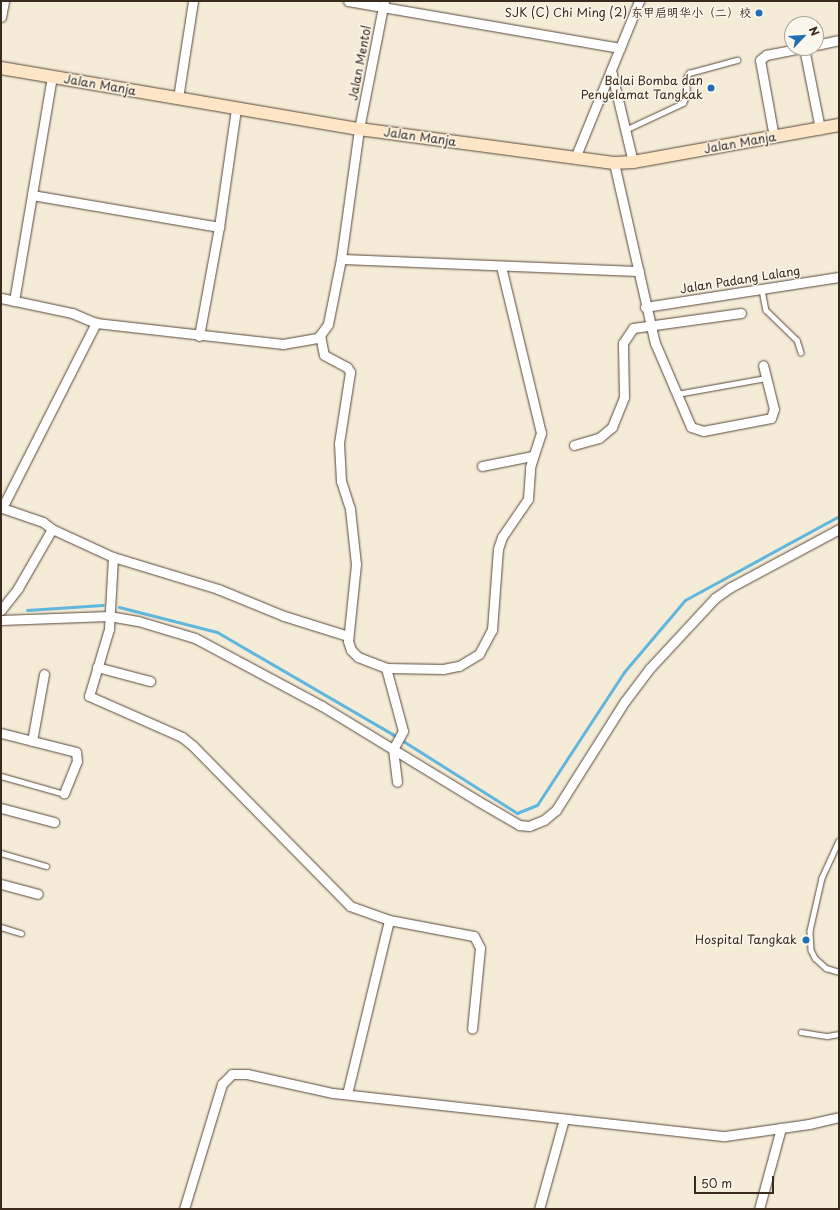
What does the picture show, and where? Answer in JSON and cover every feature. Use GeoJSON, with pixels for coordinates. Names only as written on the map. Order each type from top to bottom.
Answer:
{"type":"FeatureCollection","features":[{"type":"Feature","properties":{"kind":"street"},"geometry":{"type":"LineString","coordinates":[[1,18],[4,1]]}},
{"type":"Feature","properties":{"kind":"street"},"geometry":{"type":"LineString","coordinates":[[178,98],[193,1]]}},
{"type":"Feature","properties":{"kind":"street"},"geometry":{"type":"LineString","coordinates":[[348,1],[383,4],[620,48]]}},
{"type":"Feature","properties":{"kind":"street"},"geometry":{"type":"LineString","coordinates":[[575,158],[639,1]]}},
{"type":"Feature","properties":{"kind":"street","name":"Jalan Mentol"},"geometry":{"type":"LineString","coordinates":[[320,336],[328,324],[341,259],[359,129],[383,4]]}},
{"type":"Feature","properties":{"kind":"street"},"geometry":{"type":"LineString","coordinates":[[824,43],[839,40]]}},
{"type":"Feature","properties":{"kind":"street"},"geometry":{"type":"LineString","coordinates":[[774,137],[760,60],[766,55],[784,52]]}},
{"type":"Feature","properties":{"kind":"street"},"geometry":{"type":"LineString","coordinates":[[805,56],[820,128]]}},
{"type":"Feature","properties":{"kind":"street","name":"Jalan Manja"},"geometry":{"type":"LineString","coordinates":[[1,68],[359,129],[614,163],[633,162],[839,125]]}},
{"type":"Feature","properties":{"kind":"street"},"geometry":{"type":"LineString","coordinates":[[611,70],[633,162]]}},
{"type":"Feature","properties":{"kind":"street"},"geometry":{"type":"LineString","coordinates":[[14,301],[52,77]]}},
{"type":"Feature","properties":{"kind":"street"},"geometry":{"type":"LineString","coordinates":[[199,336],[219,227],[236,109]]}},
{"type":"Feature","properties":{"kind":"street"},"geometry":{"type":"LineString","coordinates":[[614,163],[650,326],[689,423],[699,431],[768,419],[775,412],[763,366]]}},
{"type":"Feature","properties":{"kind":"street"},"geometry":{"type":"LineString","coordinates":[[32,195],[219,227]]}},
{"type":"Feature","properties":{"kind":"street"},"geometry":{"type":"LineString","coordinates":[[341,259],[639,271]]}},
{"type":"Feature","properties":{"kind":"street"},"geometry":{"type":"LineString","coordinates":[[1,298],[72,313],[96,323],[199,336],[283,344],[308,341],[320,336],[324,354],[347,367],[350,372],[339,443],[341,481],[350,509],[356,564],[348,636],[351,650],[358,656],[386,668],[435,669],[459,666],[479,654],[486,644],[492,630],[496,595],[498,549],[502,537],[528,499],[532,456],[541,433],[501,266]]}},
{"type":"Feature","properties":{"kind":"street","name":"Jalan Padang Lalang"},"geometry":{"type":"LineString","coordinates":[[646,307],[839,277]]}},
{"type":"Feature","properties":{"kind":"street"},"geometry":{"type":"LineString","coordinates":[[574,445],[599,438],[612,427],[624,397],[623,343],[633,328],[741,313]]}},
{"type":"Feature","properties":{"kind":"street"},"geometry":{"type":"LineString","coordinates":[[96,323],[1,507],[43,522],[52,529],[113,557],[200,583],[284,616],[348,636]]}},
{"type":"Feature","properties":{"kind":"street"},"geometry":{"type":"LineString","coordinates":[[482,466],[532,456]]}},
{"type":"Feature","properties":{"kind":"street"},"geometry":{"type":"LineString","coordinates":[[1,610],[18,588],[52,529]]}},
{"type":"Feature","properties":{"kind":"street"},"geometry":{"type":"LineString","coordinates":[[1,620],[109,616],[138,620],[195,638],[322,706],[395,748],[519,825],[537,824],[556,810],[625,701],[650,668],[715,598],[731,587],[839,529]]}},
{"type":"Feature","properties":{"kind":"street"},"geometry":{"type":"LineString","coordinates":[[113,557],[107,639],[88,693],[92,698],[182,737],[200,752],[350,906],[389,920],[470,935],[477,940],[480,948],[472,1028]]}},
{"type":"Feature","properties":{"kind":"street"},"geometry":{"type":"LineString","coordinates":[[97,667],[150,681]]}},
{"type":"Feature","properties":{"kind":"street"},"geometry":{"type":"LineString","coordinates":[[386,668],[403,731],[395,748],[397,782]]}},
{"type":"Feature","properties":{"kind":"street"},"geometry":{"type":"LineString","coordinates":[[32,741],[44,674]]}},
{"type":"Feature","properties":{"kind":"street"},"geometry":{"type":"LineString","coordinates":[[1,733],[76,752],[75,767],[64,794]]}},
{"type":"Feature","properties":{"kind":"street"},"geometry":{"type":"LineString","coordinates":[[1,808],[54,822]]}},
{"type":"Feature","properties":{"kind":"street"},"geometry":{"type":"LineString","coordinates":[[1,884],[38,894]]}},
{"type":"Feature","properties":{"kind":"street"},"geometry":{"type":"LineString","coordinates":[[347,1094],[389,920]]}},
{"type":"Feature","properties":{"kind":"street"},"geometry":{"type":"LineString","coordinates":[[184,1209],[222,1084],[232,1074],[247,1074],[347,1094],[725,1136],[781,1128],[839,1117]]}},
{"type":"Feature","properties":{"kind":"street"},"geometry":{"type":"LineString","coordinates":[[539,1209],[564,1119]]}},
{"type":"Feature","properties":{"kind":"street"},"geometry":{"type":"LineString","coordinates":[[758,1209],[781,1128]]}},
{"type":"Feature","properties":{"kind":"lane"},"geometry":{"type":"LineString","coordinates":[[625,130],[683,103],[687,94],[686,78],[689,73],[738,60]]}},
{"type":"Feature","properties":{"kind":"lane"},"geometry":{"type":"LineString","coordinates":[[762,290],[766,310],[797,340],[801,352]]}},
{"type":"Feature","properties":{"kind":"lane"},"geometry":{"type":"LineString","coordinates":[[677,394],[766,378]]}},
{"type":"Feature","properties":{"kind":"lane"},"geometry":{"type":"LineString","coordinates":[[1,776],[64,794]]}},
{"type":"Feature","properties":{"kind":"lane"},"geometry":{"type":"LineString","coordinates":[[839,840],[822,878],[810,931],[811,950],[815,958],[826,968],[839,972]]}},
{"type":"Feature","properties":{"kind":"lane"},"geometry":{"type":"LineString","coordinates":[[1,853],[46,866]]}},
{"type":"Feature","properties":{"kind":"lane"},"geometry":{"type":"LineString","coordinates":[[1,927],[21,933]]}},
{"type":"Feature","properties":{"kind":"lane"},"geometry":{"type":"LineString","coordinates":[[801,1032],[827,1036],[839,1034]]}},
{"type":"Feature","properties":{"kind":"waterway"},"geometry":{"type":"LineString","coordinates":[[119,607],[217,632],[392,734],[517,813],[537,805],[624,672],[685,600],[839,516]]}},
{"type":"Feature","properties":{"kind":"waterway"},"geometry":{"type":"LineString","coordinates":[[27,610],[103,605]]}},
{"type":"Feature","properties":{"kind":"place","name":"SJK (C) Chi Ming (2) 东甲启明华小（二）校"},"geometry":{"type":"Point","coordinates":[759,13]}},
{"type":"Feature","properties":{"kind":"place","name":"Balai Bomba dan Penyelamat Tangkak"},"geometry":{"type":"Point","coordinates":[711,88]}},
{"type":"Feature","properties":{"kind":"place","name":"Hospital Tangkak"},"geometry":{"type":"Point","coordinates":[806,940]}}]}
